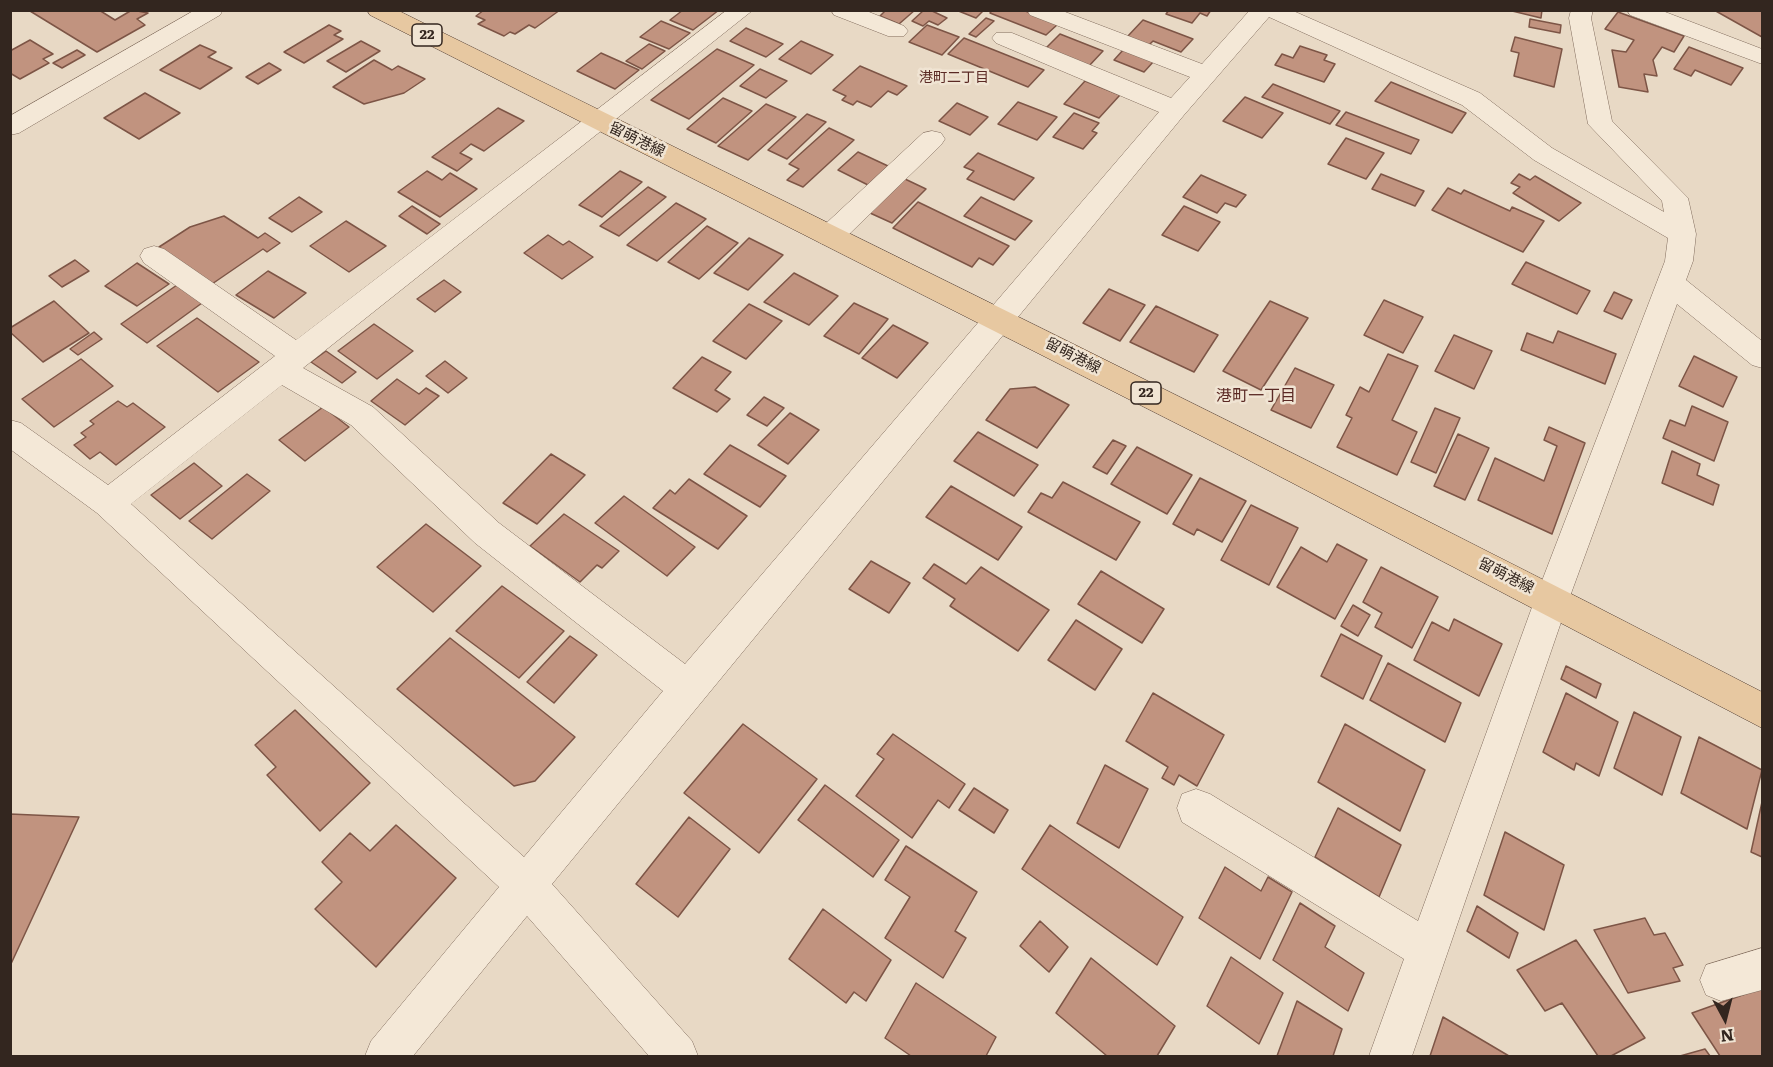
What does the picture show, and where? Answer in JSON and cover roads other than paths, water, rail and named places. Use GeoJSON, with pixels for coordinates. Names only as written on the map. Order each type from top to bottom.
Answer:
{"type":"FeatureCollection","features":[{"type":"Feature","properties":{"kind":"main road","name":"留萌港線"},"geometry":{"type":"LineString","coordinates":[[378,10],[1000,319],[1552,599],[1762,711]]}},
{"type":"Feature","properties":{"kind":"street"},"geometry":{"type":"LineString","coordinates":[[10,127],[212,10]]}},
{"type":"Feature","properties":{"kind":"street"},"geometry":{"type":"LineString","coordinates":[[108,503],[742,10]]}},
{"type":"Feature","properties":{"kind":"street"},"geometry":{"type":"LineString","coordinates":[[842,10],[896,31]]}},
{"type":"Feature","properties":{"kind":"street"},"geometry":{"type":"LineString","coordinates":[[1038,10],[1205,74]]}},
{"type":"Feature","properties":{"kind":"street"},"geometry":{"type":"LineString","coordinates":[[386,1056],[688,688],[1175,109],[1263,10]]}},
{"type":"Feature","properties":{"kind":"street"},"geometry":{"type":"LineString","coordinates":[[1271,10],[1471,99],[1543,154],[1682,234]]}},
{"type":"Feature","properties":{"kind":"street"},"geometry":{"type":"LineString","coordinates":[[1391,1056],[1552,599],[1679,261],[1682,234],[1675,198],[1600,124],[1580,18],[1582,10]]}},
{"type":"Feature","properties":{"kind":"street"},"geometry":{"type":"LineString","coordinates":[[1638,10],[1762,57]]}},
{"type":"Feature","properties":{"kind":"street"},"geometry":{"type":"LineString","coordinates":[[1004,38],[1175,109]]}},
{"type":"Feature","properties":{"kind":"street"},"geometry":{"type":"LineString","coordinates":[[830,236],[932,139]]}},
{"type":"Feature","properties":{"kind":"street"},"geometry":{"type":"LineString","coordinates":[[154,256],[287,362],[362,416],[488,533],[688,688]]}},
{"type":"Feature","properties":{"kind":"street"},"geometry":{"type":"LineString","coordinates":[[1670,284],[1762,357]]}},
{"type":"Feature","properties":{"kind":"street"},"geometry":{"type":"LineString","coordinates":[[10,432],[108,503],[527,886],[676,1056]]}},
{"type":"Feature","properties":{"kind":"street"},"geometry":{"type":"LineString","coordinates":[[1196,808],[1429,951]]}},
{"type":"Feature","properties":{"kind":"street"},"geometry":{"type":"LineString","coordinates":[[1721,980],[1762,969]]}},
{"type":"Feature","properties":{"kind":"district","name":"港町二丁目"},"geometry":{"type":"Point","coordinates":[954,78]}},
{"type":"Feature","properties":{"kind":"district","name":"港町一丁目"},"geometry":{"type":"Point","coordinates":[1256,396]}}]}
